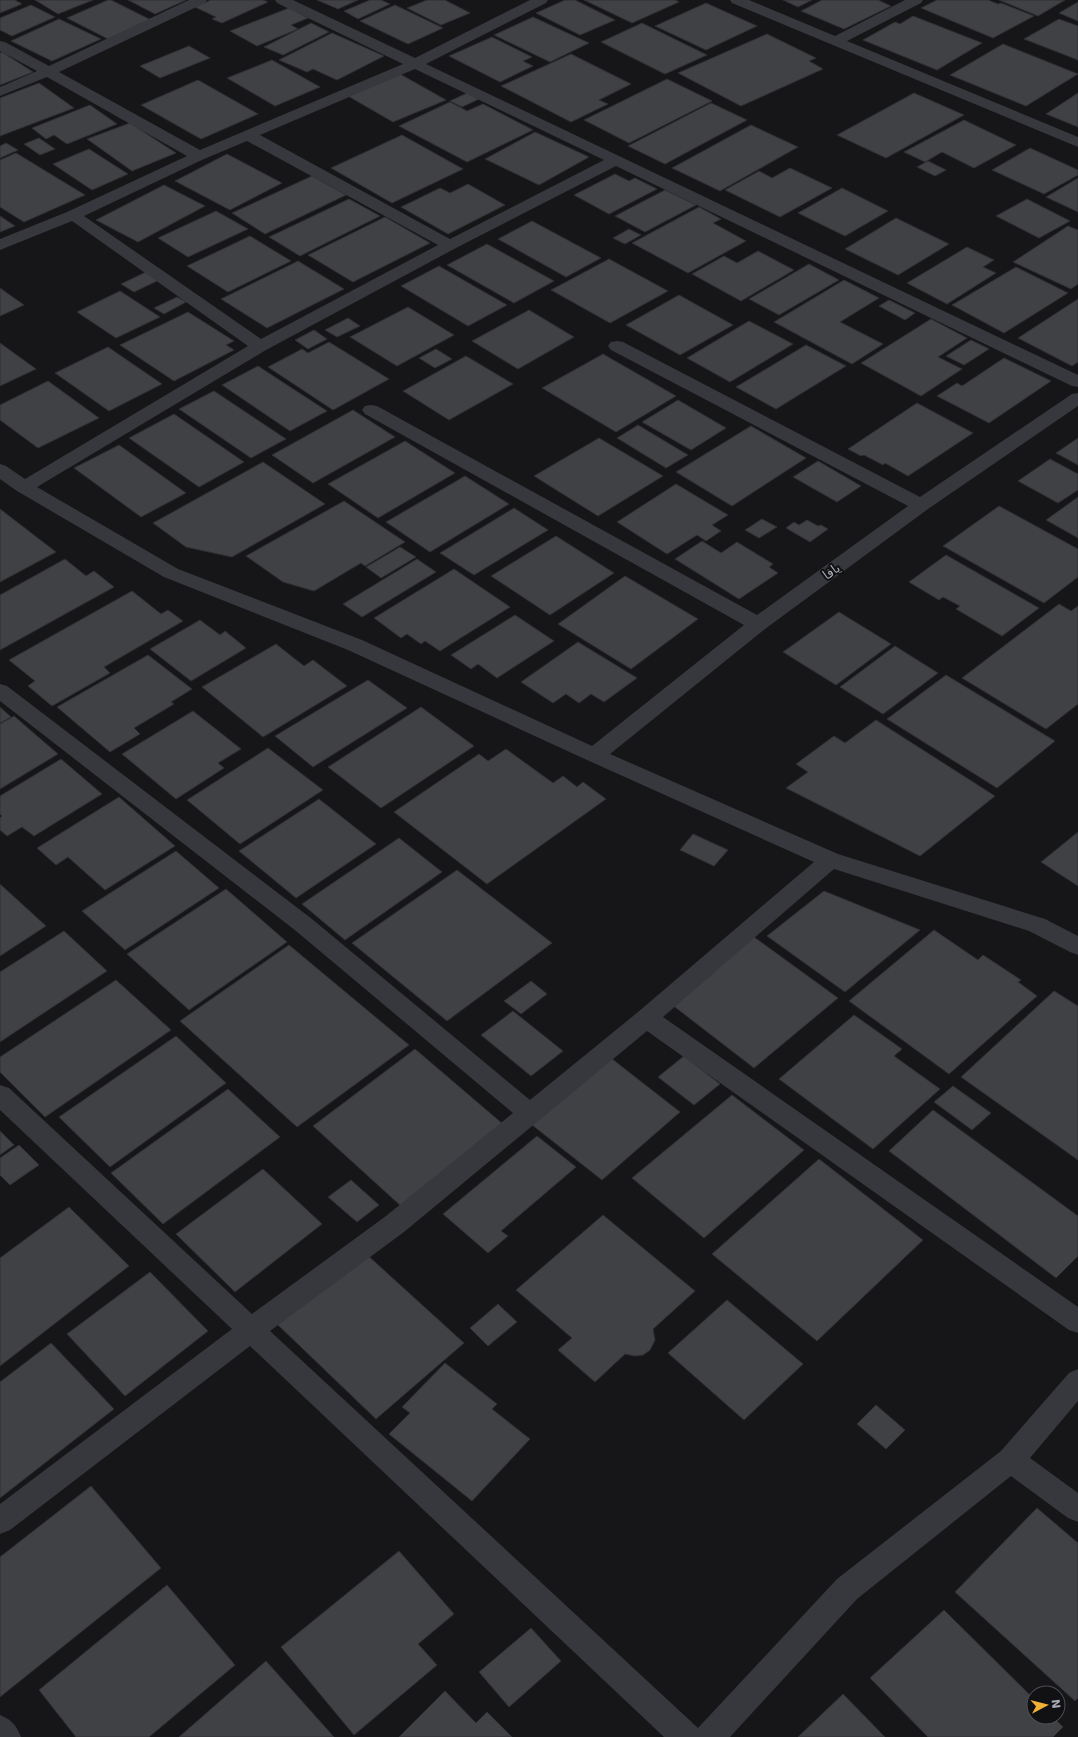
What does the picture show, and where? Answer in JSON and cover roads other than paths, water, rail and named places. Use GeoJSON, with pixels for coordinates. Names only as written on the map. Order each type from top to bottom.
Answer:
{"type":"FeatureCollection","features":[{"type":"Feature","properties":{"kind":"street"},"geometry":{"type":"LineString","coordinates":[[0,92],[48,72],[200,0]]}},
{"type":"Feature","properties":{"kind":"street"},"geometry":{"type":"LineString","coordinates":[[282,0],[1078,382]]}},
{"type":"Feature","properties":{"kind":"street"},"geometry":{"type":"LineString","coordinates":[[0,245],[73,214],[199,156],[415,64],[541,0]]}},
{"type":"Feature","properties":{"kind":"street"},"geometry":{"type":"LineString","coordinates":[[737,0],[1078,142]]}},
{"type":"Feature","properties":{"kind":"street"},"geometry":{"type":"LineString","coordinates":[[835,41],[916,0]]}},
{"type":"Feature","properties":{"kind":"street"},"geometry":{"type":"LineString","coordinates":[[0,44],[199,156]]}},
{"type":"Feature","properties":{"kind":"street"},"geometry":{"type":"LineString","coordinates":[[248,135],[450,245]]}},
{"type":"Feature","properties":{"kind":"street"},"geometry":{"type":"LineString","coordinates":[[24,487],[260,346],[450,245],[617,160]]}},
{"type":"Feature","properties":{"kind":"street"},"geometry":{"type":"LineString","coordinates":[[73,214],[260,346]]}},
{"type":"Feature","properties":{"kind":"street"},"geometry":{"type":"LineString","coordinates":[[617,346],[921,505]]}},
{"type":"Feature","properties":{"kind":"street","name":"يافا"},"geometry":{"type":"LineString","coordinates":[[594,755],[758,624],[921,505],[1078,398]]}},
{"type":"Feature","properties":{"kind":"street"},"geometry":{"type":"LineString","coordinates":[[371,410],[758,624]]}},
{"type":"Feature","properties":{"kind":"street"},"geometry":{"type":"LineString","coordinates":[[0,470],[24,487],[171,573],[355,645],[594,755],[830,860],[1036,925],[1078,946]]}},
{"type":"Feature","properties":{"kind":"street"},"geometry":{"type":"LineString","coordinates":[[0,691],[304,926],[530,1114]]}},
{"type":"Feature","properties":{"kind":"street"},"geometry":{"type":"LineString","coordinates":[[0,1521],[250,1331],[395,1224],[646,1018],[830,860]]}},
{"type":"Feature","properties":{"kind":"street"},"geometry":{"type":"LineString","coordinates":[[646,1018],[1078,1322]]}},
{"type":"Feature","properties":{"kind":"street"},"geometry":{"type":"LineString","coordinates":[[0,1095],[250,1331],[686,1737]]}},
{"type":"Feature","properties":{"kind":"street"},"geometry":{"type":"LineString","coordinates":[[709,1737],[847,1589],[1011,1460],[1078,1381]]}},
{"type":"Feature","properties":{"kind":"street"},"geometry":{"type":"LineString","coordinates":[[1011,1460],[1078,1509]]}},
{"type":"Feature","properties":{"kind":"street"},"geometry":{"type":"LineString","coordinates":[[0,1730],[6,1737]]}}]}
